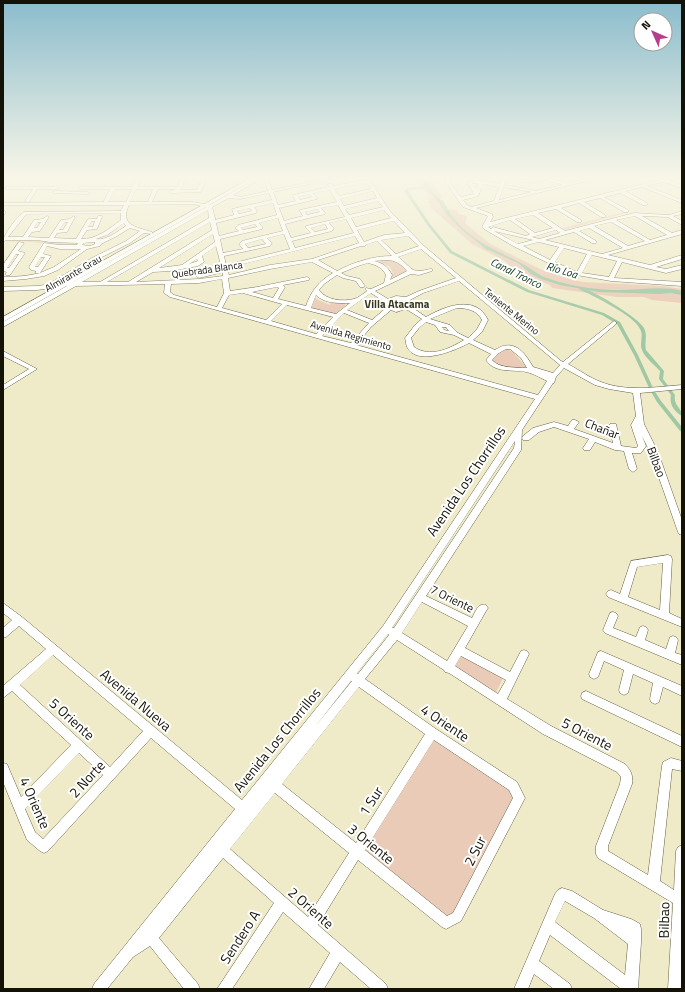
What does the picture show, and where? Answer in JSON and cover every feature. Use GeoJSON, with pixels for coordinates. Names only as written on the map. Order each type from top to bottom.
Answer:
{"type":"FeatureCollection","features":[{"type":"Feature","properties":{"kind":"main road","name":"Almirante Grau"},"geometry":{"type":"LineString","coordinates":[[64,284],[111,253],[161,225]]}},
{"type":"Feature","properties":{"kind":"main road","name":"Almirante Grau"},"geometry":{"type":"LineString","coordinates":[[3,316],[44,292],[64,284],[173,225]]}},
{"type":"Feature","properties":{"kind":"main road"},"geometry":{"type":"LineString","coordinates":[[126,251],[135,249]]}},
{"type":"Feature","properties":{"kind":"main road","name":"Almirante Grau"},"geometry":{"type":"LineString","coordinates":[[3,320],[44,292]]}},
{"type":"Feature","properties":{"kind":"main road"},"geometry":{"type":"LineString","coordinates":[[40,304],[44,292]]}},
{"type":"Feature","properties":{"kind":"main road"},"geometry":{"type":"LineString","coordinates":[[3,320],[15,318]]}},
{"type":"Feature","properties":{"kind":"street"},"geometry":{"type":"LineString","coordinates":[[3,241],[14,225]]}},
{"type":"Feature","properties":{"kind":"street"},"geometry":{"type":"LineString","coordinates":[[4,279],[22,253],[15,252],[34,225]]}},
{"type":"Feature","properties":{"kind":"street"},"geometry":{"type":"LineString","coordinates":[[36,276],[48,256],[40,255],[60,225]]}},
{"type":"Feature","properties":{"kind":"street"},"geometry":{"type":"LineString","coordinates":[[78,241],[87,225]]}},
{"type":"Feature","properties":{"kind":"street"},"geometry":{"type":"LineString","coordinates":[[3,241],[84,241],[91,240],[105,234],[118,225]]}},
{"type":"Feature","properties":{"kind":"street"},"geometry":{"type":"LineString","coordinates":[[129,284],[150,270],[160,249],[203,225]]}},
{"type":"Feature","properties":{"kind":"street"},"geometry":{"type":"LineString","coordinates":[[214,225],[225,268],[227,293],[225,300],[218,308]]}},
{"type":"Feature","properties":{"kind":"street"},"geometry":{"type":"LineString","coordinates":[[241,225],[238,226],[242,232]]}},
{"type":"Feature","properties":{"kind":"street"},"geometry":{"type":"LineString","coordinates":[[150,270],[179,268],[198,264],[201,262],[199,256],[218,240],[259,228],[261,227],[259,225]]}},
{"type":"Feature","properties":{"kind":"street"},"geometry":{"type":"LineString","coordinates":[[283,225],[293,250]]}},
{"type":"Feature","properties":{"kind":"street"},"geometry":{"type":"LineString","coordinates":[[314,234],[308,227],[316,225]]}},
{"type":"Feature","properties":{"kind":"street"},"geometry":{"type":"LineString","coordinates":[[289,240],[331,229],[328,225]]}},
{"type":"Feature","properties":{"kind":"street"},"geometry":{"type":"LineString","coordinates":[[352,225],[358,237]]}},
{"type":"Feature","properties":{"kind":"street"},"geometry":{"type":"LineString","coordinates":[[358,237],[381,225]]}},
{"type":"Feature","properties":{"kind":"street","name":"Teniente Merino"},"geometry":{"type":"LineString","coordinates":[[400,225],[459,279],[564,364],[603,386],[636,392],[682,387]]}},
{"type":"Feature","properties":{"kind":"street"},"geometry":{"type":"LineString","coordinates":[[520,225],[536,237],[562,246],[666,271],[681,267]]}},
{"type":"Feature","properties":{"kind":"street"},"geometry":{"type":"LineString","coordinates":[[553,225],[564,233]]}},
{"type":"Feature","properties":{"kind":"street"},"geometry":{"type":"LineString","coordinates":[[621,225],[648,241]]}},
{"type":"Feature","properties":{"kind":"street"},"geometry":{"type":"LineString","coordinates":[[654,225],[671,235]]}},
{"type":"Feature","properties":{"kind":"street"},"geometry":{"type":"LineString","coordinates":[[92,248],[129,226],[147,232]]}},
{"type":"Feature","properties":{"kind":"street"},"geometry":{"type":"LineString","coordinates":[[486,226],[526,237],[564,233],[590,226],[626,248]]}},
{"type":"Feature","properties":{"kind":"street"},"geometry":{"type":"LineString","coordinates":[[486,226],[517,246],[567,271],[611,279],[682,284]]}},
{"type":"Feature","properties":{"kind":"street","name":"Almirante Grau"},"geometry":{"type":"LineString","coordinates":[[3,325],[145,244],[169,228]]}},
{"type":"Feature","properties":{"kind":"street"},"geometry":{"type":"LineString","coordinates":[[517,246],[557,228]]}},
{"type":"Feature","properties":{"kind":"street"},"geometry":{"type":"LineString","coordinates":[[185,282],[190,278],[293,250],[403,229]]}},
{"type":"Feature","properties":{"kind":"street"},"geometry":{"type":"LineString","coordinates":[[575,230],[594,242]]}},
{"type":"Feature","properties":{"kind":"street"},"geometry":{"type":"LineString","coordinates":[[101,284],[156,259],[186,248],[215,231]]}},
{"type":"Feature","properties":{"kind":"street"},"geometry":{"type":"LineString","coordinates":[[222,256],[268,245],[269,243],[264,238],[286,232]]}},
{"type":"Feature","properties":{"kind":"street"},"geometry":{"type":"LineString","coordinates":[[603,255],[682,232]]}},
{"type":"Feature","properties":{"kind":"street","name":"Quebrada Blanca"},"geometry":{"type":"LineString","coordinates":[[64,284],[168,283],[226,277],[270,267],[313,260],[358,237],[378,239],[408,234]]}},
{"type":"Feature","properties":{"kind":"street"},"geometry":{"type":"LineString","coordinates":[[378,239],[408,268],[410,272]]}},
{"type":"Feature","properties":{"kind":"street"},"geometry":{"type":"LineString","coordinates":[[91,240],[96,240],[98,244],[111,253]]}},
{"type":"Feature","properties":{"kind":"street"},"geometry":{"type":"LineString","coordinates":[[81,249],[80,244],[84,241]]}},
{"type":"Feature","properties":{"kind":"street"},"geometry":{"type":"LineString","coordinates":[[48,242],[60,247],[81,249],[92,248],[111,253]]}},
{"type":"Feature","properties":{"kind":"street"},"geometry":{"type":"LineString","coordinates":[[170,243],[186,248]]}},
{"type":"Feature","properties":{"kind":"street"},"geometry":{"type":"LineString","coordinates":[[145,244],[160,249]]}},
{"type":"Feature","properties":{"kind":"street"},"geometry":{"type":"LineString","coordinates":[[551,263],[562,246]]}},
{"type":"Feature","properties":{"kind":"street"},"geometry":{"type":"LineString","coordinates":[[308,308],[316,290],[322,283],[337,274],[367,262],[395,257],[422,247]]}},
{"type":"Feature","properties":{"kind":"street"},"geometry":{"type":"LineString","coordinates":[[4,279],[36,276],[59,267],[81,249]]}},
{"type":"Feature","properties":{"kind":"street"},"geometry":{"type":"LineString","coordinates":[[580,274],[591,252]]}},
{"type":"Feature","properties":{"kind":"street"},"geometry":{"type":"LineString","coordinates":[[672,252],[682,258]]}},
{"type":"Feature","properties":{"kind":"street"},"geometry":{"type":"LineString","coordinates":[[3,289],[44,292],[69,276],[111,253]]}},
{"type":"Feature","properties":{"kind":"street"},"geometry":{"type":"LineString","coordinates":[[652,258],[660,264]]}},
{"type":"Feature","properties":{"kind":"street"},"geometry":{"type":"LineString","coordinates":[[649,267],[682,258]]}},
{"type":"Feature","properties":{"kind":"street"},"geometry":{"type":"LineString","coordinates":[[313,260],[345,277],[350,283],[362,286],[390,300],[405,300],[421,292],[459,279]]}},
{"type":"Feature","properties":{"kind":"street"},"geometry":{"type":"LineString","coordinates":[[611,279],[620,260]]}},
{"type":"Feature","properties":{"kind":"street"},"geometry":{"type":"LineString","coordinates":[[671,261],[681,267]]}},
{"type":"Feature","properties":{"kind":"street"},"geometry":{"type":"LineString","coordinates":[[367,262],[374,263],[387,270],[389,275],[386,282]]}},
{"type":"Feature","properties":{"kind":"street"},"geometry":{"type":"LineString","coordinates":[[318,336],[336,316],[354,301],[373,292],[386,282],[410,272],[419,273],[430,270]]}},
{"type":"Feature","properties":{"kind":"street"},"geometry":{"type":"LineString","coordinates":[[227,293],[245,292],[286,282],[307,279]]}},
{"type":"Feature","properties":{"kind":"street","name":"Avenida Regimiento"},"geometry":{"type":"LineString","coordinates":[[168,283],[167,293],[169,295],[540,398]]}},
{"type":"Feature","properties":{"kind":"street"},"geometry":{"type":"LineString","coordinates":[[274,300],[282,287],[278,285]]}},
{"type":"Feature","properties":{"kind":"street"},"geometry":{"type":"LineString","coordinates":[[316,290],[320,297],[328,300],[354,301]]}},
{"type":"Feature","properties":{"kind":"street"},"geometry":{"type":"LineString","coordinates":[[245,292],[336,316]]}},
{"type":"Feature","properties":{"kind":"street"},"geometry":{"type":"LineString","coordinates":[[390,300],[387,305],[396,310],[405,308],[409,303],[405,300]]}},
{"type":"Feature","properties":{"kind":"street"},"geometry":{"type":"LineString","coordinates":[[267,322],[286,302]]}},
{"type":"Feature","properties":{"kind":"street"},"geometry":{"type":"LineString","coordinates":[[456,306],[468,307],[478,311],[482,314],[485,320],[482,329],[470,341],[457,348],[441,353],[426,354],[417,351],[410,345],[408,338],[416,328],[427,319],[436,313],[456,306]]}},
{"type":"Feature","properties":{"kind":"street"},"geometry":{"type":"LineString","coordinates":[[352,346],[359,335],[372,322],[390,308]]}},
{"type":"Feature","properties":{"kind":"street"},"geometry":{"type":"LineString","coordinates":[[405,308],[437,324],[442,331],[456,334],[495,353]]}},
{"type":"Feature","properties":{"kind":"street"},"geometry":{"type":"LineString","coordinates":[[343,310],[372,322]]}},
{"type":"Feature","properties":{"kind":"street"},"geometry":{"type":"LineString","coordinates":[[521,434],[540,398],[564,364],[614,323]]}},
{"type":"Feature","properties":{"kind":"street"},"geometry":{"type":"LineString","coordinates":[[529,369],[524,357],[513,348],[505,347],[495,353],[489,360],[492,365],[511,370],[529,369],[553,378]]}},
{"type":"Feature","properties":{"kind":"street"},"geometry":{"type":"LineString","coordinates":[[3,353],[34,369],[3,388]]}},
{"type":"Feature","properties":{"kind":"street"},"geometry":{"type":"LineString","coordinates":[[3,362],[12,357]]}},
{"type":"Feature","properties":{"kind":"street"},"geometry":{"type":"LineString","coordinates":[[3,378],[11,383]]}},
{"type":"Feature","properties":{"kind":"street","name":"Bilbao"},"geometry":{"type":"LineString","coordinates":[[636,392],[638,418],[642,430],[654,452],[682,532]]}},
{"type":"Feature","properties":{"kind":"street","name":"Chañar"},"geometry":{"type":"LineString","coordinates":[[518,446],[521,434],[553,424],[618,448],[638,451],[642,446],[635,425],[638,418]]}},
{"type":"Feature","properties":{"kind":"street"},"geometry":{"type":"LineString","coordinates":[[570,429],[575,422]]}},
{"type":"Feature","properties":{"kind":"street"},"geometry":{"type":"LineString","coordinates":[[613,426],[618,448]]}},
{"type":"Feature","properties":{"kind":"street","name":"Avenida Los Chorrillos"},"geometry":{"type":"LineString","coordinates":[[391,632],[508,446],[521,434]]}},
{"type":"Feature","properties":{"kind":"street"},"geometry":{"type":"LineString","coordinates":[[587,448],[593,438]]}},
{"type":"Feature","properties":{"kind":"street"},"geometry":{"type":"LineString","coordinates":[[508,446],[518,446]]}},
{"type":"Feature","properties":{"kind":"street","name":"Avenida Los Chorrillos"},"geometry":{"type":"LineString","coordinates":[[99,989],[126,954],[246,812],[420,597],[518,446]]}},
{"type":"Feature","properties":{"kind":"street"},"geometry":{"type":"LineString","coordinates":[[627,450],[633,469]]}},
{"type":"Feature","properties":{"kind":"street"},"geometry":{"type":"LineString","coordinates":[[623,599],[634,564],[668,559],[664,615]]}},
{"type":"Feature","properties":{"kind":"street"},"geometry":{"type":"LineString","coordinates":[[611,594],[682,623]]}},
{"type":"Feature","properties":{"kind":"street","name":"7 Oriente"},"geometry":{"type":"LineString","coordinates":[[420,597],[474,624]]}},
{"type":"Feature","properties":{"kind":"street","name":"Avenida Nueva"},"geometry":{"type":"LineString","coordinates":[[3,606],[246,812]]}},
{"type":"Feature","properties":{"kind":"street"},"geometry":{"type":"LineString","coordinates":[[448,669],[483,608]]}},
{"type":"Feature","properties":{"kind":"street"},"geometry":{"type":"LineString","coordinates":[[613,616],[608,630],[682,660]]}},
{"type":"Feature","properties":{"kind":"street"},"geometry":{"type":"LineString","coordinates":[[3,634],[19,620]]}},
{"type":"Feature","properties":{"kind":"street"},"geometry":{"type":"LineString","coordinates":[[639,643],[643,630]]}},
{"type":"Feature","properties":{"kind":"street","name":"5 Oriente"},"geometry":{"type":"LineString","coordinates":[[391,632],[547,730],[621,768],[627,775],[626,784],[601,851],[605,856],[679,900]]}},
{"type":"Feature","properties":{"kind":"street"},"geometry":{"type":"LineString","coordinates":[[670,656],[673,640]]}},
{"type":"Feature","properties":{"kind":"street"},"geometry":{"type":"LineString","coordinates":[[3,693],[53,649]]}},
{"type":"Feature","properties":{"kind":"street"},"geometry":{"type":"LineString","coordinates":[[459,650],[512,678]]}},
{"type":"Feature","properties":{"kind":"street"},"geometry":{"type":"LineString","coordinates":[[500,701],[524,654]]}},
{"type":"Feature","properties":{"kind":"street"},"geometry":{"type":"LineString","coordinates":[[594,674],[601,655],[682,691]]}},
{"type":"Feature","properties":{"kind":"street"},"geometry":{"type":"LineString","coordinates":[[624,690],[630,668]]}},
{"type":"Feature","properties":{"kind":"street","name":"4 Oriente"},"geometry":{"type":"LineString","coordinates":[[354,678],[432,733],[513,786],[519,798]]}},
{"type":"Feature","properties":{"kind":"street"},"geometry":{"type":"LineString","coordinates":[[655,699],[659,681]]}},
{"type":"Feature","properties":{"kind":"street","name":"5 Oriente"},"geometry":{"type":"LineString","coordinates":[[12,685],[111,774]]}},
{"type":"Feature","properties":{"kind":"street"},"geometry":{"type":"LineString","coordinates":[[586,696],[682,742]]}},
{"type":"Feature","properties":{"kind":"street","name":"2 Norte"},"geometry":{"type":"LineString","coordinates":[[44,847],[151,732]]}},
{"type":"Feature","properties":{"kind":"street","name":"1 Sur"},"geometry":{"type":"LineString","coordinates":[[309,927],[432,733]]}},
{"type":"Feature","properties":{"kind":"street"},"geometry":{"type":"LineString","coordinates":[[19,807],[79,745]]}},
{"type":"Feature","properties":{"kind":"street","name":"Bilbao"},"geometry":{"type":"LineString","coordinates":[[653,885],[667,766],[671,763],[682,766]]}},
{"type":"Feature","properties":{"kind":"street","name":"4 Oriente"},"geometry":{"type":"LineString","coordinates":[[3,768],[31,836],[44,847]]}},
{"type":"Feature","properties":{"kind":"street","name":"3 Oriente"},"geometry":{"type":"LineString","coordinates":[[270,782],[446,923],[457,917]]}},
{"type":"Feature","properties":{"kind":"street","name":"2 Sur"},"geometry":{"type":"LineString","coordinates":[[457,917],[519,798]]}},
{"type":"Feature","properties":{"kind":"street","name":"Avenida Los Chorrillos"},"geometry":{"type":"LineString","coordinates":[[126,954],[151,938],[222,850],[246,812]]}},
{"type":"Feature","properties":{"kind":"street","name":"2 Oriente"},"geometry":{"type":"LineString","coordinates":[[222,850],[381,989]]}},
{"type":"Feature","properties":{"kind":"street","name":"Bilbao"},"geometry":{"type":"LineString","coordinates":[[675,989],[679,935],[679,900],[682,851]]}},
{"type":"Feature","properties":{"kind":"street"},"geometry":{"type":"LineString","coordinates":[[521,989],[562,894],[568,895],[598,914],[633,926],[636,931],[631,988]]}},
{"type":"Feature","properties":{"kind":"street","name":"Sendero A"},"geometry":{"type":"LineString","coordinates":[[224,989],[282,902]]}},
{"type":"Feature","properties":{"kind":"street"},"geometry":{"type":"LineString","coordinates":[[548,926],[631,988]]}},
{"type":"Feature","properties":{"kind":"street"},"geometry":{"type":"LineString","coordinates":[[151,938],[194,989]]}},
{"type":"Feature","properties":{"kind":"street"},"geometry":{"type":"LineString","coordinates":[[316,989],[338,952]]}},
{"type":"Feature","properties":{"kind":"street"},"geometry":{"type":"LineString","coordinates":[[532,964],[565,989]]}},
{"type":"Feature","properties":{"kind":"shaded area"},"geometry":{"type":"Polygon","coordinates":[[[451,225],[468,225],[489,243],[542,270],[583,282],[663,286],[682,289],[682,303],[652,300],[644,297],[617,297],[552,288],[550,285],[521,274],[503,260],[472,244],[451,225]]]}},
{"type":"Feature","properties":{"kind":"shaded area"},"geometry":{"type":"Polygon","coordinates":[[[457,225],[460,225],[470,235],[489,247],[521,263],[546,278],[565,284],[604,290],[665,288],[682,291],[682,295],[671,293],[599,292],[560,285],[541,279],[531,274],[518,263],[486,249],[457,225]]]}},
{"type":"Feature","properties":{"kind":"shaded area"},"geometry":{"type":"Polygon","coordinates":[[[572,225],[582,225],[565,230],[562,228],[572,225]]]}},
{"type":"Feature","properties":{"kind":"shaded area"},"geometry":{"type":"Polygon","coordinates":[[[25,240],[77,244],[60,246],[31,242],[6,241],[25,240]]]}},
{"type":"Feature","properties":{"kind":"shaded area"},"geometry":{"type":"Polygon","coordinates":[[[395,259],[407,272],[394,278],[390,277],[390,273],[393,273],[390,267],[377,262],[395,259]]]}},
{"type":"Feature","properties":{"kind":"shaded area"},"geometry":{"type":"Polygon","coordinates":[[[314,298],[317,298],[316,299],[330,305],[331,303],[344,303],[346,305],[335,314],[311,308],[310,307],[314,298]]]}},
{"type":"Feature","properties":{"kind":"shaded area"},"geometry":{"type":"Polygon","coordinates":[[[506,349],[513,352],[526,367],[507,368],[495,363],[492,360],[501,350],[506,349]]]}},
{"type":"Feature","properties":{"kind":"shaded area"},"geometry":{"type":"Polygon","coordinates":[[[461,655],[503,678],[496,692],[453,668],[461,655]]]}},
{"type":"Feature","properties":{"kind":"shaded area"},"geometry":{"type":"Polygon","coordinates":[[[432,739],[437,739],[510,789],[514,796],[453,914],[447,918],[365,853],[364,846],[432,739]]]}},
{"type":"Feature","properties":{"kind":"waterway","name":"Canal Tronco"},"geometry":{"type":"LineString","coordinates":[[429,225],[451,252],[528,291],[603,314],[619,323],[659,402],[682,430]]}},
{"type":"Feature","properties":{"kind":"waterway"},"geometry":{"type":"LineString","coordinates":[[580,288],[637,321],[644,333],[643,348],[662,371],[661,379],[673,395],[672,401],[674,406],[682,414]]}},
{"type":"Feature","properties":{"kind":"district","name":"Villa Atacama"},"geometry":{"type":"Point","coordinates":[397,304]}},
{"type":"Feature","properties":{"kind":"water label","name":"Río Loa"},"geometry":{"type":"Point","coordinates":[562,270]}}]}
